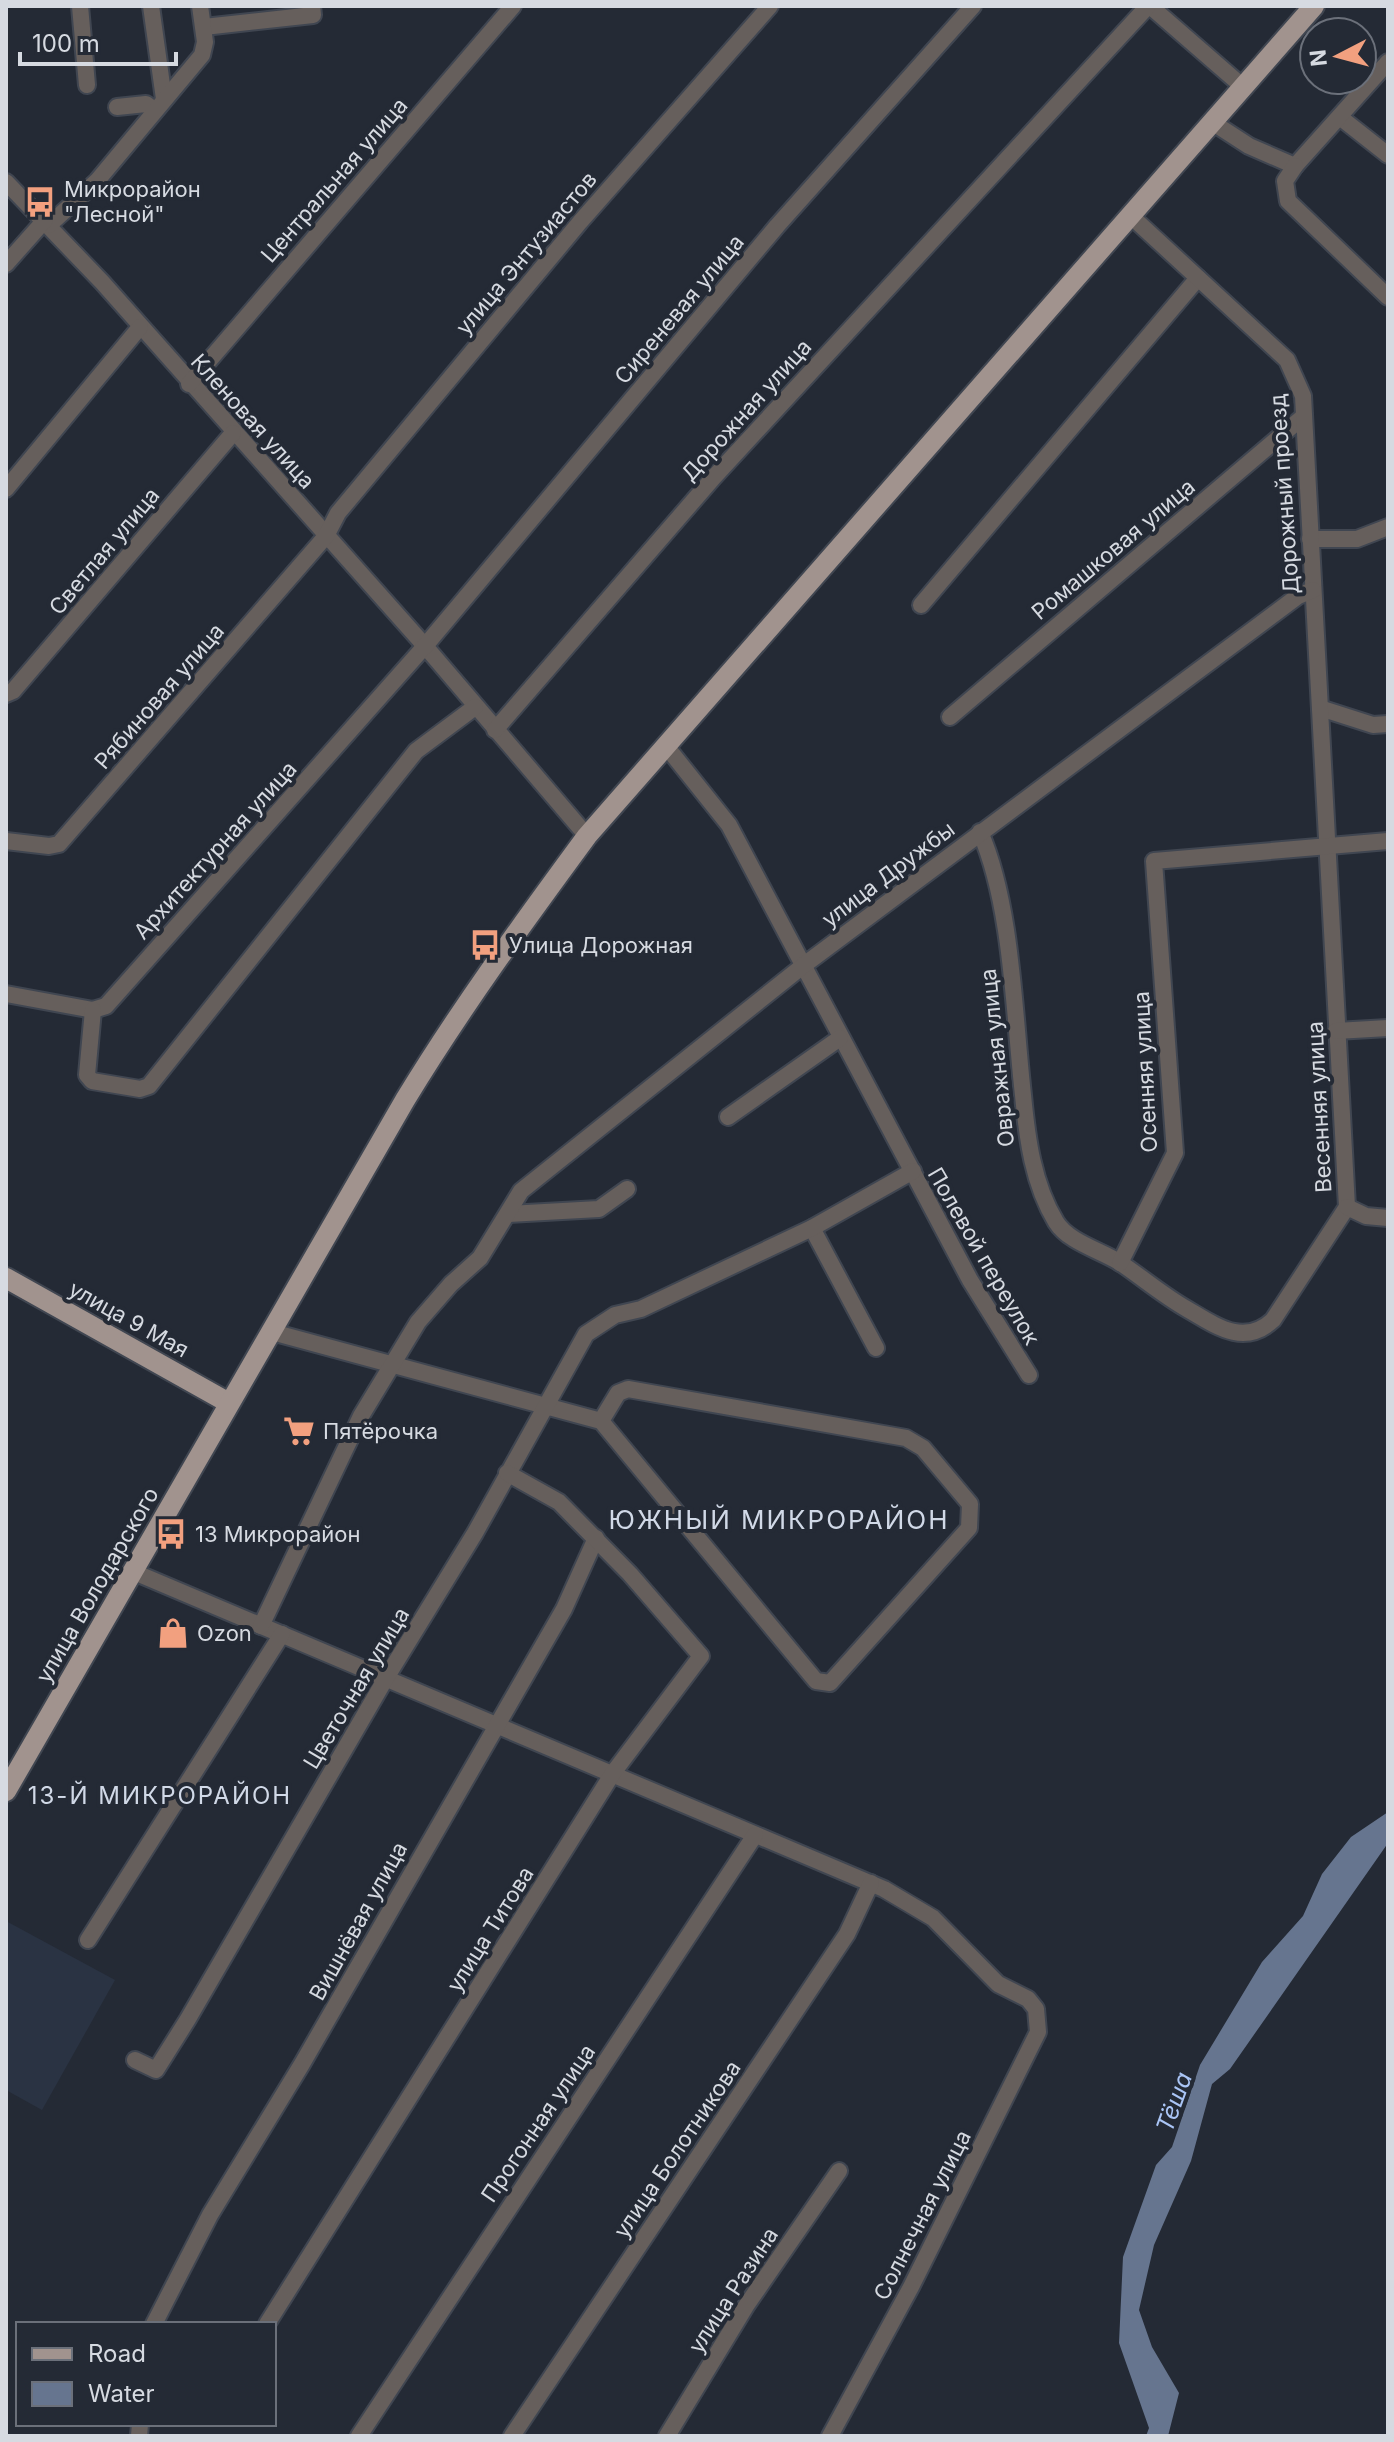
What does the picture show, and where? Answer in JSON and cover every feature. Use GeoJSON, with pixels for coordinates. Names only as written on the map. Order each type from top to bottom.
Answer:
{"type":"FeatureCollection","features":[{"type":"Feature","properties":{"kind":"main road","name":"улица Володарского"},"geometry":{"type":"LineString","coordinates":[[6,1791],[229,1403],[467,999],[587,836],[1314,6]]}},
{"type":"Feature","properties":{"kind":"main road","name":"улица 9 Мая"},"geometry":{"type":"LineString","coordinates":[[6,1278],[229,1403]]}},
{"type":"Feature","properties":{"kind":"street"},"geometry":{"type":"LineString","coordinates":[[80,6],[87,85]]}},
{"type":"Feature","properties":{"kind":"street"},"geometry":{"type":"LineString","coordinates":[[151,6],[159,104]]}},
{"type":"Feature","properties":{"kind":"street"},"geometry":{"type":"LineString","coordinates":[[6,264],[47,222],[97,181],[202,55],[204,27],[200,6]]}},
{"type":"Feature","properties":{"kind":"street"},"geometry":{"type":"LineString","coordinates":[[204,27],[313,15],[312,6]]}},
{"type":"Feature","properties":{"kind":"street","name":"Центральная улица"},"geometry":{"type":"LineString","coordinates":[[189,384],[513,6]]}},
{"type":"Feature","properties":{"kind":"street","name":"улица Энтузиастов"},"geometry":{"type":"LineString","coordinates":[[326,536],[338,513],[580,222],[770,6]]}},
{"type":"Feature","properties":{"kind":"street","name":"Сиреневая улица"},"geometry":{"type":"LineString","coordinates":[[425,646],[777,226],[973,6]]}},
{"type":"Feature","properties":{"kind":"street"},"geometry":{"type":"LineString","coordinates":[[1149,6],[1242,86]]}},
{"type":"Feature","properties":{"kind":"street","name":"Дорожная улица"},"geometry":{"type":"LineString","coordinates":[[495,730],[714,477],[1149,6]]}},
{"type":"Feature","properties":{"kind":"street"},"geometry":{"type":"LineString","coordinates":[[1388,62],[1285,181],[1288,201],[1388,297]]}},
{"type":"Feature","properties":{"kind":"street"},"geometry":{"type":"LineString","coordinates":[[117,107],[159,104]]}},
{"type":"Feature","properties":{"kind":"street"},"geometry":{"type":"LineString","coordinates":[[1341,118],[1388,155]]}},
{"type":"Feature","properties":{"kind":"street"},"geometry":{"type":"LineString","coordinates":[[1212,122],[1249,146],[1295,166]]}},
{"type":"Feature","properties":{"kind":"street","name":"Кленовая улица"},"geometry":{"type":"LineString","coordinates":[[6,182],[47,222],[425,646],[587,836]]}},
{"type":"Feature","properties":{"kind":"street","name":"Дорожный проезд"},"geometry":{"type":"LineString","coordinates":[[1132,217],[1287,360],[1303,396],[1328,846]]}},
{"type":"Feature","properties":{"kind":"street"},"geometry":{"type":"LineString","coordinates":[[921,605],[1198,278]]}},
{"type":"Feature","properties":{"kind":"street"},"geometry":{"type":"LineString","coordinates":[[6,489],[140,327]]}},
{"type":"Feature","properties":{"kind":"street","name":"Ромашковая улица"},"geometry":{"type":"LineString","coordinates":[[950,717],[1304,416]]}},
{"type":"Feature","properties":{"kind":"street","name":"Светлая улица"},"geometry":{"type":"LineString","coordinates":[[6,694],[13,691],[233,433]]}},
{"type":"Feature","properties":{"kind":"street"},"geometry":{"type":"LineString","coordinates":[[1310,539],[1357,539],[1388,527]]}},
{"type":"Feature","properties":{"kind":"street","name":"Рябиновая улица"},"geometry":{"type":"LineString","coordinates":[[6,841],[49,846],[59,844],[326,536]]}},
{"type":"Feature","properties":{"kind":"street","name":"улица Дружбы"},"geometry":{"type":"LineString","coordinates":[[261,1626],[361,1416],[418,1322],[451,1284],[480,1258],[521,1191],[804,965],[1298,596],[1313,590]]}},
{"type":"Feature","properties":{"kind":"street","name":"Архитектурная улица"},"geometry":{"type":"LineString","coordinates":[[93,1010],[106,1006],[425,646]]}},
{"type":"Feature","properties":{"kind":"street"},"geometry":{"type":"LineString","coordinates":[[6,994],[93,1010],[87,1075],[92,1081],[140,1089],[149,1086],[416,751],[475,707]]}},
{"type":"Feature","properties":{"kind":"street"},"geometry":{"type":"LineString","coordinates":[[1320,708],[1373,725],[1388,724]]}},
{"type":"Feature","properties":{"kind":"street"},"geometry":{"type":"LineString","coordinates":[[666,746],[729,825],[913,1171]]}},
{"type":"Feature","properties":{"kind":"street","name":"Овражная улица"},"geometry":{"type":"LineString","coordinates":[[980,832],[989,852],[1006,942],[1027,1145],[1057,1225],[1120,1263],[1166,1298],[1225,1331],[1242,1335],[1261,1331]]}},
{"type":"Feature","properties":{"kind":"street"},"geometry":{"type":"LineString","coordinates":[[1328,846],[1388,841]]}},
{"type":"Feature","properties":{"kind":"street","name":"Осенняя улица"},"geometry":{"type":"LineString","coordinates":[[1120,1263],[1175,1153],[1154,864],[1328,846]]}},
{"type":"Feature","properties":{"kind":"street","name":"Весенняя улица"},"geometry":{"type":"LineString","coordinates":[[1261,1331],[1273,1320],[1347,1207],[1328,846]]}},
{"type":"Feature","properties":{"kind":"street"},"geometry":{"type":"LineString","coordinates":[[1336,1031],[1388,1028]]}},
{"type":"Feature","properties":{"kind":"street"},"geometry":{"type":"LineString","coordinates":[[728,1117],[840,1038]]}},
{"type":"Feature","properties":{"kind":"street","name":"Полевой переулок"},"geometry":{"type":"LineString","coordinates":[[547,1406],[586,1334],[615,1315],[641,1309],[812,1228],[913,1171],[970,1280],[1029,1375]]}},
{"type":"Feature","properties":{"kind":"street"},"geometry":{"type":"LineString","coordinates":[[508,1214],[599,1209],[627,1189]]}},
{"type":"Feature","properties":{"kind":"street"},"geometry":{"type":"LineString","coordinates":[[1347,1207],[1366,1216],[1388,1218]]}},
{"type":"Feature","properties":{"kind":"street"},"geometry":{"type":"LineString","coordinates":[[812,1228],[876,1348]]}},
{"type":"Feature","properties":{"kind":"street"},"geometry":{"type":"LineString","coordinates":[[272,1332],[601,1421],[816,1681],[823,1684],[830,1683],[969,1528],[970,1504],[923,1448],[906,1438],[628,1389],[618,1393],[601,1421]]}},
{"type":"Feature","properties":{"kind":"street","name":"Цветочная улица"},"geometry":{"type":"LineString","coordinates":[[135,2060],[156,2070],[547,1406]]}},
{"type":"Feature","properties":{"kind":"street"},"geometry":{"type":"LineString","coordinates":[[507,1473],[559,1502],[596,1538]]}},
{"type":"Feature","properties":{"kind":"street","name":"улица Титова"},"geometry":{"type":"LineString","coordinates":[[268,2322],[613,1773],[701,1656],[596,1538]]}},
{"type":"Feature","properties":{"kind":"street","name":"Вишнёвая улица"},"geometry":{"type":"LineString","coordinates":[[155,2322],[210,2215],[302,2064],[493,1727],[564,1609],[596,1538]]}},
{"type":"Feature","properties":{"kind":"street"},"geometry":{"type":"LineString","coordinates":[[134,1572],[386,1678],[493,1727],[613,1773],[871,1883]]}},
{"type":"Feature","properties":{"kind":"street"},"geometry":{"type":"LineString","coordinates":[[88,1940],[282,1634]]}},
{"type":"Feature","properties":{"kind":"street","name":"Прогонная улица"},"geometry":{"type":"LineString","coordinates":[[359,2436],[755,1835]]}},
{"type":"Feature","properties":{"kind":"street","name":"Солнечная улица"},"geometry":{"type":"LineString","coordinates":[[830,2436],[911,2287],[1038,2032],[1036,2009],[1028,1999],[998,1984],[933,1918],[871,1883]]}},
{"type":"Feature","properties":{"kind":"street","name":"улица Болотникова"},"geometry":{"type":"LineString","coordinates":[[512,2436],[847,1934],[871,1883]]}},
{"type":"Feature","properties":{"kind":"street","name":"улица Разина"},"geometry":{"type":"LineString","coordinates":[[667,2436],[746,2306],[839,2171]]}},
{"type":"Feature","properties":{"kind":"shaded area"},"geometry":{"type":"Polygon","coordinates":[[[6,1921],[115,1980],[42,2110],[6,2090],[6,1921]]]}},
{"type":"Feature","properties":{"kind":"water"},"geometry":{"type":"Polygon","coordinates":[[[1388,1812],[1388,1843],[1230,2069],[1212,2084],[1191,2161],[1154,2245],[1139,2310],[1152,2347],[1179,2393],[1168,2436],[1146,2436],[1149,2428],[1119,2343],[1123,2257],[1156,2165],[1172,2147],[1200,2065],[1262,1962],[1303,1916],[1322,1874],[1351,1837],[1388,1812]]]}},
{"type":"Feature","properties":{"kind":"place","name":"Микрорайон \"Лесной\""},"geometry":{"type":"Point","coordinates":[40,202]}},
{"type":"Feature","properties":{"kind":"place","name":"Улица Дорожная"},"geometry":{"type":"Point","coordinates":[485,945]}},
{"type":"Feature","properties":{"kind":"place","name":"Пятёрочка"},"geometry":{"type":"Point","coordinates":[299,1431]}},
{"type":"Feature","properties":{"kind":"place","name":"13 Микрорайон"},"geometry":{"type":"Point","coordinates":[171,1534]}},
{"type":"Feature","properties":{"kind":"place","name":"Ozon"},"geometry":{"type":"Point","coordinates":[173,1633]}},
{"type":"Feature","properties":{"kind":"district","name":"ЮЖНЫЙ МИКРОРАЙОН"},"geometry":{"type":"Point","coordinates":[779,1519]}},
{"type":"Feature","properties":{"kind":"district","name":"13-Й МИКРОРАЙОН"},"geometry":{"type":"Point","coordinates":[160,1795]}},
{"type":"Feature","properties":{"kind":"water label","name":"Тёша"},"geometry":{"type":"Point","coordinates":[1174,2102]}}]}
